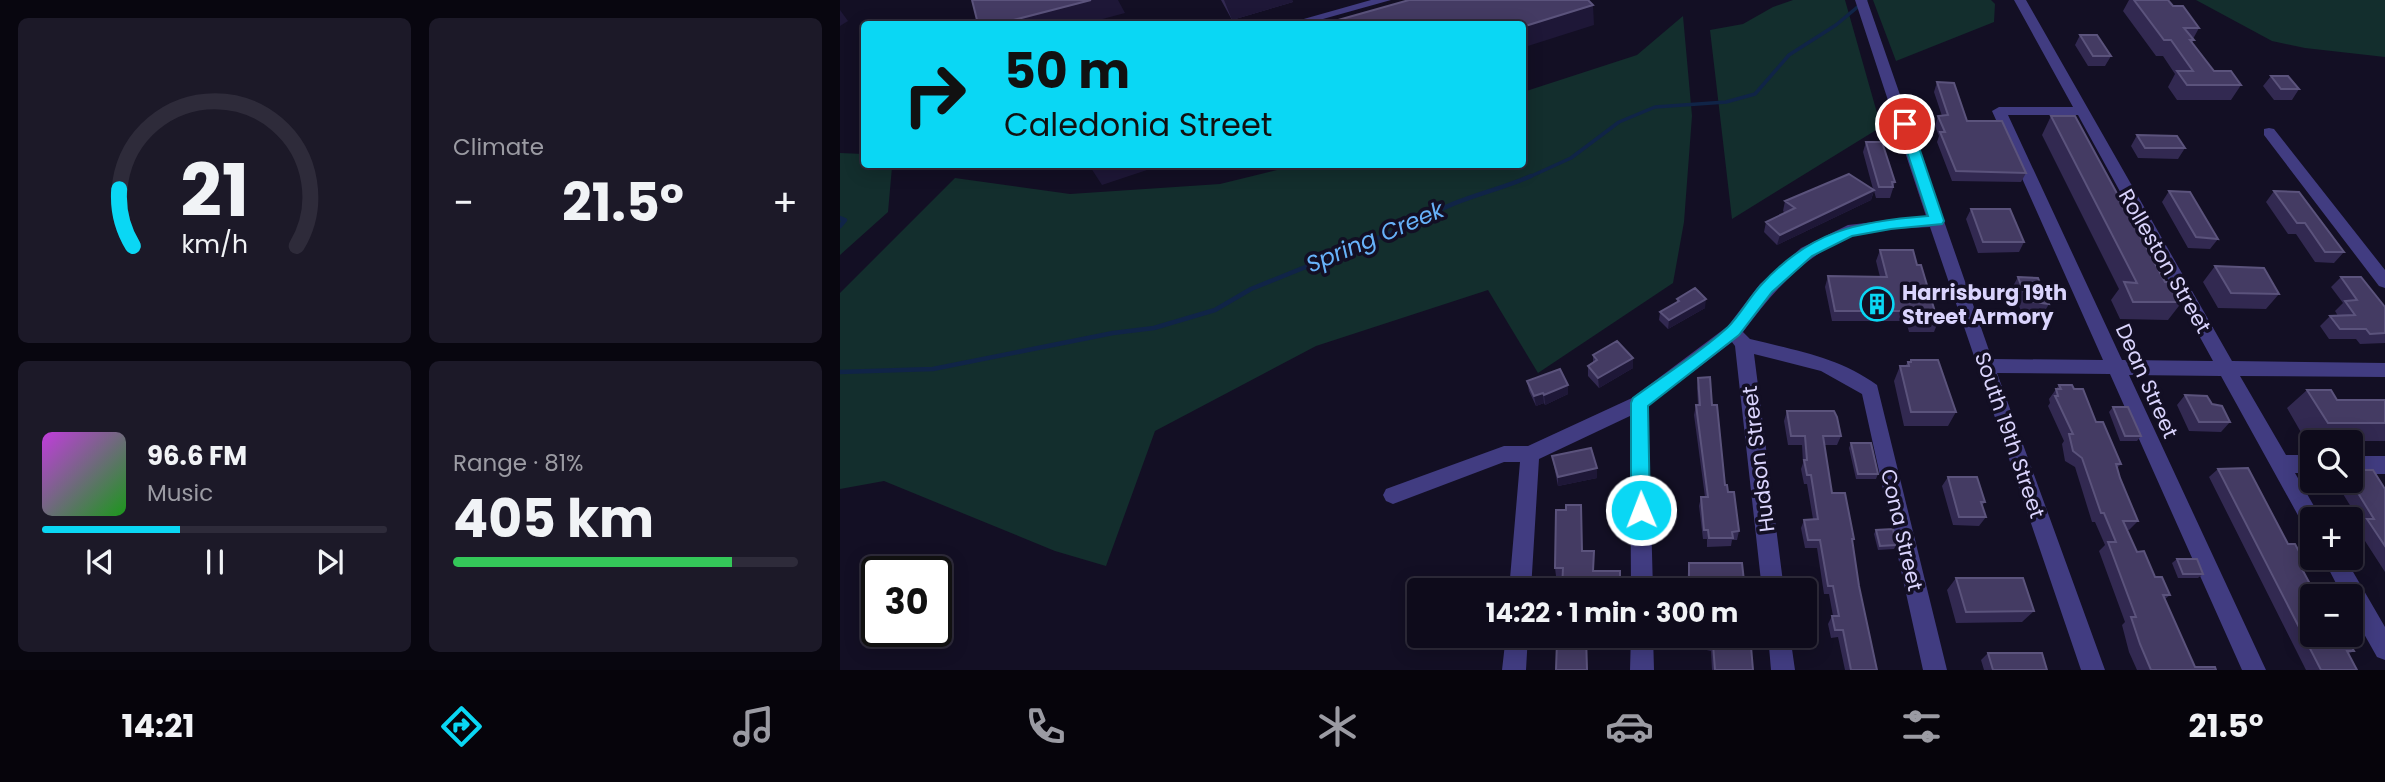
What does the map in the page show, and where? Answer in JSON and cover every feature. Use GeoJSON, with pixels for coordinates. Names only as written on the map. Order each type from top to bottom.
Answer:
{"type":"FeatureCollection","features":[{"type":"Feature","properties":{"kind":"street"},"geometry":{"type":"LineString","coordinates":[[1304,21],[1385,0]]}},
{"type":"Feature","properties":{"kind":"street","name":"South 19th Street"},"geometry":{"type":"LineString","coordinates":[[1861,0],[1985,366],[2093,670]]}},
{"type":"Feature","properties":{"kind":"street","name":"Rolleston Street"},"geometry":{"type":"LineString","coordinates":[[2020,0],[2304,507]]}},
{"type":"Feature","properties":{"kind":"street","name":"Dean Street"},"geometry":{"type":"LineString","coordinates":[[2080,111],[1999,111],[2254,670]]}},
{"type":"Feature","properties":{"kind":"street"},"geometry":{"type":"LineString","coordinates":[[2269,132],[2385,282]]}},
{"type":"Feature","properties":{"kind":"street"},"geometry":{"type":"LineString","coordinates":[[1393,495],[1504,454],[1530,454],[1639,403],[1739,338],[1766,288],[1807,252],[1848,231],[1891,224],[1937,221]]}},
{"type":"Feature","properties":{"kind":"street","name":"Cona Street"},"geometry":{"type":"LineString","coordinates":[[1739,338],[1840,371],[1857,378],[1870,390],[1935,670]]}},
{"type":"Feature","properties":{"kind":"street","name":"Hudson Street"},"geometry":{"type":"LineString","coordinates":[[1739,338],[1771,578]]}},
{"type":"Feature","properties":{"kind":"street"},"geometry":{"type":"LineString","coordinates":[[1985,366],[2385,370]]}},
{"type":"Feature","properties":{"kind":"street"},"geometry":{"type":"LineString","coordinates":[[1639,403],[1642,578]]}},
{"type":"Feature","properties":{"kind":"street"},"geometry":{"type":"LineString","coordinates":[[1521,578],[1530,454]]}},
{"type":"Feature","properties":{"kind":"street"},"geometry":{"type":"LineString","coordinates":[[2279,464],[2300,464]]}},
{"type":"Feature","properties":{"kind":"street"},"geometry":{"type":"LineString","coordinates":[[2363,464],[2385,465]]}},
{"type":"Feature","properties":{"kind":"street"},"geometry":{"type":"LineString","coordinates":[[2340,570],[2385,649]]}},
{"type":"Feature","properties":{"kind":"street"},"geometry":{"type":"LineString","coordinates":[[1514,670],[1516,648]]}},
{"type":"Feature","properties":{"kind":"street"},"geometry":{"type":"LineString","coordinates":[[1642,648],[1642,670]]}},
{"type":"Feature","properties":{"kind":"street"},"geometry":{"type":"LineString","coordinates":[[1780,648],[1783,670]]}},
{"type":"Feature","properties":{"kind":"green space"},"geometry":{"type":"Polygon","coordinates":[[[1793,0],[1845,0],[1881,127],[1732,219],[1710,30],[1743,24],[1773,7],[1793,0]]]}},
{"type":"Feature","properties":{"kind":"green space"},"geometry":{"type":"Polygon","coordinates":[[[1873,0],[1991,0],[1995,4],[1994,22],[1896,61],[1873,0]]]}},
{"type":"Feature","properties":{"kind":"green space"},"geometry":{"type":"Polygon","coordinates":[[[2196,0],[2385,0],[2385,57],[2305,48],[2272,41],[2196,0]]]}},
{"type":"Feature","properties":{"kind":"green space"},"geometry":{"type":"Polygon","coordinates":[[[1683,16],[1692,116],[1684,222],[1673,283],[1538,373],[1488,290],[1316,346],[1155,431],[1106,566],[1055,551],[884,481],[840,489],[840,293],[955,178],[1070,194],[1220,184],[1285,168],[1526,168],[1526,91],[1637,55],[1683,16]]]}},
{"type":"Feature","properties":{"kind":"green space"},"geometry":{"type":"Polygon","coordinates":[[[840,153],[861,154],[861,168],[892,168],[888,212],[840,255],[840,153]]]}},
{"type":"Feature","properties":{"kind":"building"},"geometry":{"type":"Polygon","coordinates":[[[972,0],[1091,0],[1010,21],[977,21],[972,0]]]}},
{"type":"Feature","properties":{"kind":"building"},"geometry":{"type":"Polygon","coordinates":[[[1409,0],[1588,0],[1593,5],[1526,26],[1526,21],[1335,21],[1409,0]]]}},
{"type":"Feature","properties":{"kind":"building"},"geometry":{"type":"Polygon","coordinates":[[[2134,0],[2168,0],[2173,6],[2183,6],[2199,28],[2184,28],[2194,40],[2190,40],[2214,71],[2231,71],[2241,85],[2187,85],[2177,71],[2193,71],[2171,40],[2164,40],[2134,0]]]}},
{"type":"Feature","properties":{"kind":"building"},"geometry":{"type":"Polygon","coordinates":[[[2080,35],[2097,35],[2111,56],[2093,56],[2080,35]]]}},
{"type":"Feature","properties":{"kind":"building"},"geometry":{"type":"Polygon","coordinates":[[[2271,76],[2288,76],[2299,89],[2281,89],[2271,76]]]}},
{"type":"Feature","properties":{"kind":"building"},"geometry":{"type":"Polygon","coordinates":[[[1937,82],[1954,83],[1967,121],[2002,121],[2026,173],[1956,171],[1940,132],[1945,132],[1938,116],[1948,115],[1937,82]]]}},
{"type":"Feature","properties":{"kind":"building"},"geometry":{"type":"Polygon","coordinates":[[[2051,116],[2075,116],[2165,282],[2171,282],[2182,302],[2133,302],[2124,282],[2137,283],[2051,116]]]}},
{"type":"Feature","properties":{"kind":"building"},"geometry":{"type":"Polygon","coordinates":[[[2137,135],[2177,136],[2185,148],[2145,148],[2137,135]]]}},
{"type":"Feature","properties":{"kind":"building"},"geometry":{"type":"Polygon","coordinates":[[[1866,142],[1882,142],[1895,182],[1892,182],[1893,187],[1879,187],[1866,142]]]}},
{"type":"Feature","properties":{"kind":"building"},"geometry":{"type":"Polygon","coordinates":[[[1849,174],[1874,190],[1780,235],[1766,222],[1795,208],[1785,201],[1849,174]]]}},
{"type":"Feature","properties":{"kind":"building"},"geometry":{"type":"Polygon","coordinates":[[[2169,191],[2190,192],[2218,239],[2196,237],[2169,191]]]}},
{"type":"Feature","properties":{"kind":"building"},"geometry":{"type":"Polygon","coordinates":[[[2274,191],[2299,192],[2344,252],[2325,252],[2305,223],[2297,223],[2274,191]]]}},
{"type":"Feature","properties":{"kind":"building"},"geometry":{"type":"Polygon","coordinates":[[[1971,209],[2010,209],[2024,242],[1983,242],[1971,209]]]}},
{"type":"Feature","properties":{"kind":"building","name":"Harrisburg 19th Street Armory"},"geometry":{"type":"Polygon","coordinates":[[[1880,250],[1913,250],[1917,265],[1921,265],[1938,322],[1913,322],[1910,311],[1835,311],[1828,276],[1887,277],[1880,250]]]}},
{"type":"Feature","properties":{"kind":"building"},"geometry":{"type":"Polygon","coordinates":[[[2215,266],[2264,268],[2279,294],[2231,293],[2215,266]]]}},
{"type":"Feature","properties":{"kind":"building"},"geometry":{"type":"Polygon","coordinates":[[[2018,277],[2038,278],[2049,304],[2027,301],[2018,277]]]}},
{"type":"Feature","properties":{"kind":"building"},"geometry":{"type":"Polygon","coordinates":[[[2341,277],[2361,277],[2385,307],[2385,333],[2370,334],[2366,329],[2340,329],[2330,316],[2355,315],[2345,301],[2357,300],[2341,277]]]}},
{"type":"Feature","properties":{"kind":"building"},"geometry":{"type":"Polygon","coordinates":[[[1695,288],[1706,299],[1669,320],[1660,312],[1679,301],[1677,299],[1695,288]]]}},
{"type":"Feature","properties":{"kind":"building"},"geometry":{"type":"Polygon","coordinates":[[[1617,341],[1633,358],[1598,378],[1588,366],[1597,360],[1593,355],[1617,341]]]}},
{"type":"Feature","properties":{"kind":"building"},"geometry":{"type":"Polygon","coordinates":[[[1938,360],[1956,412],[1911,412],[1900,366],[1909,366],[1908,362],[1938,360]]]}},
{"type":"Feature","properties":{"kind":"building"},"geometry":{"type":"Polygon","coordinates":[[[1560,369],[1568,385],[1544,395],[1534,396],[1527,381],[1560,369]]]}},
{"type":"Feature","properties":{"kind":"building"},"geometry":{"type":"Polygon","coordinates":[[[1710,377],[1712,405],[1717,405],[1725,485],[1728,492],[1734,492],[1739,531],[1732,532],[1733,538],[1709,538],[1708,530],[1704,530],[1701,497],[1708,497],[1696,405],[1700,405],[1698,378],[1710,377]]]}},
{"type":"Feature","properties":{"kind":"building"},"geometry":{"type":"Polygon","coordinates":[[[2059,385],[2072,385],[2074,389],[2083,389],[2096,422],[2103,422],[2121,464],[2116,464],[2138,521],[2123,521],[2137,552],[2144,551],[2155,577],[2162,577],[2170,595],[2163,595],[2195,667],[2215,667],[2216,670],[2151,670],[2131,617],[2136,617],[2108,542],[2116,542],[2104,513],[2101,513],[2082,458],[2073,451],[2069,434],[2073,434],[2055,396],[2058,396],[2056,389],[2061,389],[2059,385]]]}},
{"type":"Feature","properties":{"kind":"building"},"geometry":{"type":"Polygon","coordinates":[[[2307,390],[2331,390],[2337,400],[2385,400],[2385,423],[2328,423],[2307,390]]]}},
{"type":"Feature","properties":{"kind":"building"},"geometry":{"type":"Polygon","coordinates":[[[2185,395],[2207,396],[2212,404],[2222,406],[2230,422],[2199,422],[2185,395]]]}},
{"type":"Feature","properties":{"kind":"building"},"geometry":{"type":"Polygon","coordinates":[[[2113,407],[2128,407],[2141,436],[2125,436],[2113,407]]]}},
{"type":"Feature","properties":{"kind":"building"},"geometry":{"type":"Polygon","coordinates":[[[1787,411],[1834,411],[1837,417],[1841,436],[1823,436],[1832,493],[1845,493],[1859,586],[1877,670],[1851,670],[1843,630],[1835,630],[1832,616],[1839,616],[1833,586],[1828,586],[1820,540],[1808,540],[1804,520],[1818,519],[1811,475],[1807,475],[1804,460],[1807,460],[1805,436],[1791,436],[1787,411]]]}},
{"type":"Feature","properties":{"kind":"building"},"geometry":{"type":"Polygon","coordinates":[[[1851,443],[1871,443],[1878,474],[1858,474],[1851,443]]]}},
{"type":"Feature","properties":{"kind":"building"},"geometry":{"type":"Polygon","coordinates":[[[1591,448],[1597,468],[1558,477],[1552,456],[1591,448]]]}},
{"type":"Feature","properties":{"kind":"building"},"geometry":{"type":"Polygon","coordinates":[[[2248,468],[2288,544],[2295,544],[2300,553],[2300,570],[2310,584],[2300,584],[2300,629],[2218,469],[2248,468]]]}},
{"type":"Feature","properties":{"kind":"building"},"geometry":{"type":"Polygon","coordinates":[[[2363,470],[2373,470],[2385,489],[2385,546],[2367,519],[2374,519],[2358,493],[2363,493],[2363,470]]]}},
{"type":"Feature","properties":{"kind":"building"},"geometry":{"type":"Polygon","coordinates":[[[1948,477],[1977,477],[1985,502],[1981,502],[1986,517],[1959,517],[1948,477]]]}},
{"type":"Feature","properties":{"kind":"building"},"geometry":{"type":"Polygon","coordinates":[[[1566,505],[1581,505],[1582,551],[1594,551],[1593,571],[1620,571],[1620,578],[1563,578],[1563,568],[1555,568],[1556,510],[1566,510],[1566,505]]]}},
{"type":"Feature","properties":{"kind":"building"},"geometry":{"type":"Polygon","coordinates":[[[1655,506],[1672,506],[1673,525],[1655,525],[1655,506]]]}},
{"type":"Feature","properties":{"kind":"building"},"geometry":{"type":"Polygon","coordinates":[[[1893,529],[1896,545],[1880,546],[1876,530],[1893,529]]]}},
{"type":"Feature","properties":{"kind":"building"},"geometry":{"type":"Polygon","coordinates":[[[2177,559],[2197,559],[2203,574],[2183,574],[2177,559]]]}},
{"type":"Feature","properties":{"kind":"building"},"geometry":{"type":"Polygon","coordinates":[[[1689,563],[1742,563],[1744,578],[1689,578],[1689,563]]]}},
{"type":"Feature","properties":{"kind":"building"},"geometry":{"type":"Polygon","coordinates":[[[1956,578],[2023,578],[2034,611],[1966,612],[1956,578]]]}},
{"type":"Feature","properties":{"kind":"building"},"geometry":{"type":"Polygon","coordinates":[[[2309,647],[2352,647],[2354,651],[2347,651],[2357,670],[2321,670],[2309,647]]]}},
{"type":"Feature","properties":{"kind":"building"},"geometry":{"type":"Polygon","coordinates":[[[1557,648],[1586,648],[1587,670],[1556,670],[1557,648]]]}},
{"type":"Feature","properties":{"kind":"building"},"geometry":{"type":"Polygon","coordinates":[[[1713,648],[1751,648],[1753,670],[1715,670],[1713,648]]]}},
{"type":"Feature","properties":{"kind":"building"},"geometry":{"type":"Polygon","coordinates":[[[1988,653],[2042,653],[2047,670],[1993,670],[1988,653]]]}},
{"type":"Feature","properties":{"kind":"waterway","name":"Spring Creek"},"geometry":{"type":"LineString","coordinates":[[1527,178],[1571,158],[1619,122],[1655,107],[1726,102],[1755,94],[1789,55],[1836,25],[1866,0]]}},
{"type":"Feature","properties":{"kind":"waterway","name":"Spring Creek"},"geometry":{"type":"LineString","coordinates":[[840,372],[933,369],[1113,333],[1154,328],[1215,310],[1251,289],[1422,220],[1448,206],[1531,176]]}},
{"type":"Feature","properties":{"kind":"waterway","name":"Spring Creek"},"geometry":{"type":"LineString","coordinates":[[840,218],[845,220],[840,226]]}},
{"type":"Feature","properties":{"kind":"place","name":"Harrisburg 19th Street Armory"},"geometry":{"type":"Point","coordinates":[1877,304]}},
{"type":"Feature","properties":{"kind":"route"},"geometry":{"type":"LineString","coordinates":[[1641,510],[1639,403],[1734,331],[1766,288],[1807,252],[1848,231],[1891,224],[1937,221],[1905,124]]}}]}
